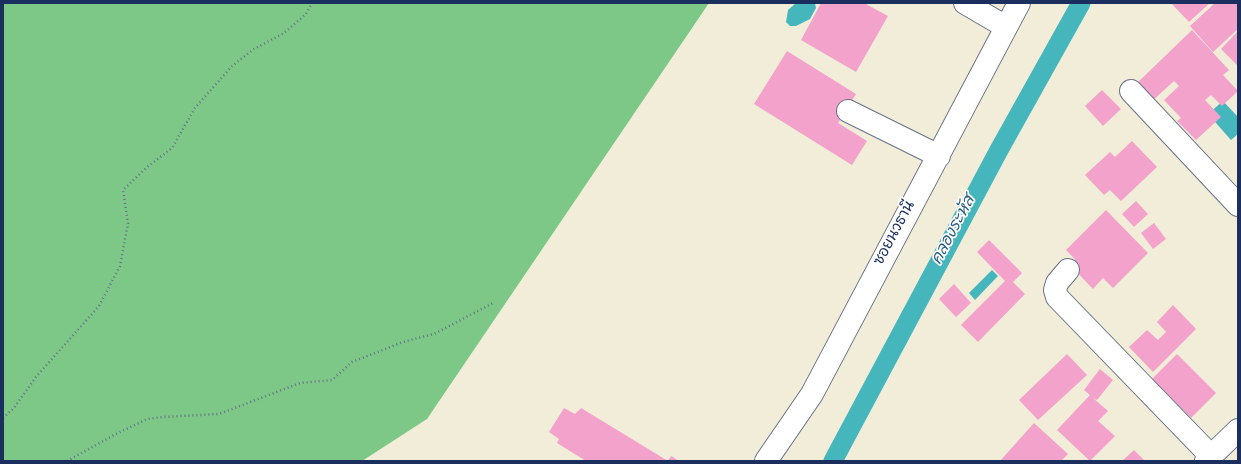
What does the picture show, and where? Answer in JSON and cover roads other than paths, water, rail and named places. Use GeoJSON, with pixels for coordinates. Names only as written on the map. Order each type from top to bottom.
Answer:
{"type":"FeatureCollection","features":[{"type":"Feature","properties":{"kind":"street"},"geometry":{"type":"LineString","coordinates":[[965,3],[1006,27]]}},
{"type":"Feature","properties":{"kind":"street","name":"ซอยนวธานี"},"geometry":{"type":"LineString","coordinates":[[766,461],[812,394],[1019,3]]}},
{"type":"Feature","properties":{"kind":"street"},"geometry":{"type":"LineString","coordinates":[[1131,91],[1238,204]]}},
{"type":"Feature","properties":{"kind":"street"},"geometry":{"type":"LineString","coordinates":[[848,111],[938,156]]}},
{"type":"Feature","properties":{"kind":"street"},"geometry":{"type":"LineString","coordinates":[[1068,270],[1057,283],[1055,290],[1057,297],[1208,459],[1238,430]]}},
{"type":"Feature","properties":{"kind":"water"},"geometry":{"type":"Polygon","coordinates":[[[796,3],[815,3],[816,8],[810,19],[796,26],[790,26],[786,22],[788,10],[796,3]]]}},
{"type":"Feature","properties":{"kind":"water"},"geometry":{"type":"Polygon","coordinates":[[[1223,101],[1238,117],[1238,134],[1231,140],[1208,114],[1223,101]]]}},
{"type":"Feature","properties":{"kind":"water"},"geometry":{"type":"Polygon","coordinates":[[[992,270],[998,276],[975,300],[969,293],[992,270]]]}},
{"type":"Feature","properties":{"kind":"waterway","name":"คลองระหัส"},"geometry":{"type":"LineString","coordinates":[[833,461],[999,150],[1081,3]]}}]}
